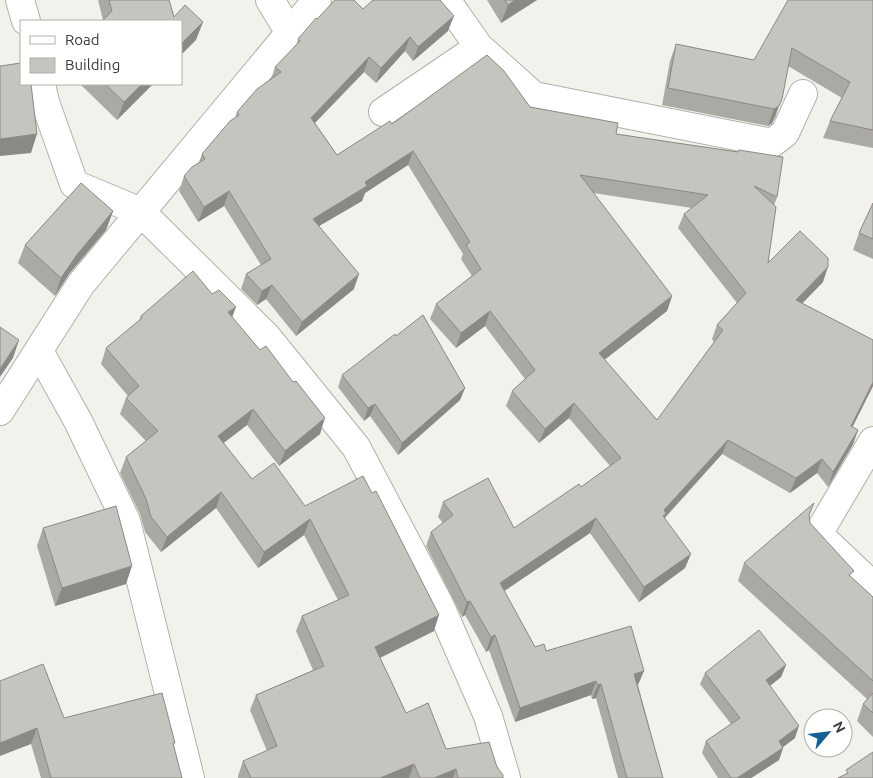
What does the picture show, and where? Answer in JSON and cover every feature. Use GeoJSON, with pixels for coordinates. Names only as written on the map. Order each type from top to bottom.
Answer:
{"type":"FeatureCollection","features":[{"type":"Feature","properties":{"kind":"street"},"geometry":{"type":"LineString","coordinates":[[0,6],[20,0],[26,20]]}},
{"type":"Feature","properties":{"kind":"street"},"geometry":{"type":"LineString","coordinates":[[270,0],[290,33]]}},
{"type":"Feature","properties":{"kind":"street"},"geometry":{"type":"LineString","coordinates":[[0,411],[80,284],[317,0]]}},
{"type":"Feature","properties":{"kind":"street"},"geometry":{"type":"LineString","coordinates":[[446,0],[480,47],[534,96],[772,143],[785,133],[803,94]]}},
{"type":"Feature","properties":{"kind":"street"},"geometry":{"type":"LineString","coordinates":[[383,112],[480,47]]}},
{"type":"Feature","properties":{"kind":"street"},"geometry":{"type":"LineString","coordinates":[[41,85],[45,102],[74,184],[141,212],[267,337],[356,447],[440,606],[488,716],[506,778]]}},
{"type":"Feature","properties":{"kind":"street"},"geometry":{"type":"LineString","coordinates":[[39,351],[78,421],[126,521],[190,778]]}},
{"type":"Feature","properties":{"kind":"street"},"geometry":{"type":"LineString","coordinates":[[873,441],[818,534],[873,586]]}},
{"type":"Feature","properties":{"kind":"building"},"geometry":{"type":"Polygon","coordinates":[[[109,0],[169,0],[174,17],[185,5],[203,22],[182,43],[182,20],[103,20],[112,11],[109,0]]]}},
{"type":"Feature","properties":{"kind":"building"},"geometry":{"type":"Polygon","coordinates":[[[335,0],[354,0],[363,9],[373,0],[440,0],[454,16],[418,47],[410,37],[381,68],[369,57],[311,118],[337,155],[390,121],[392,124],[487,55],[504,71],[530,107],[618,123],[616,134],[783,157],[777,197],[754,186],[776,207],[768,263],[800,231],[828,258],[828,267],[796,300],[873,340],[873,382],[851,426],[858,430],[833,472],[822,459],[796,478],[728,440],[664,510],[666,514],[663,516],[691,554],[644,587],[596,518],[500,583],[535,647],[544,644],[546,651],[631,626],[644,671],[634,674],[663,778],[627,778],[601,684],[598,685],[596,681],[520,708],[495,635],[491,637],[470,601],[467,602],[431,532],[453,515],[443,502],[488,478],[514,528],[579,484],[581,487],[621,458],[574,403],[545,429],[512,391],[535,370],[490,311],[461,333],[436,304],[481,269],[466,245],[470,242],[413,151],[365,182],[367,186],[313,219],[359,274],[302,322],[272,285],[262,291],[246,274],[271,259],[229,191],[204,207],[184,176],[192,167],[205,159],[202,154],[230,121],[239,115],[237,112],[257,89],[281,72],[275,67],[300,41],[298,39],[335,0]],[[580,175],[672,296],[599,353],[657,420],[723,330],[717,325],[746,293],[684,214],[708,195],[580,175]]]}},
{"type":"Feature","properties":{"kind":"building"},"geometry":{"type":"Polygon","coordinates":[[[505,0],[515,0],[508,5],[505,0]]]}},
{"type":"Feature","properties":{"kind":"building"},"geometry":{"type":"Polygon","coordinates":[[[788,0],[873,0],[873,130],[830,121],[850,82],[792,48],[782,99],[779,106],[774,109],[668,88],[676,44],[754,60],[788,0]]]}},
{"type":"Feature","properties":{"kind":"building"},"geometry":{"type":"Polygon","coordinates":[[[20,63],[20,85],[31,85],[37,134],[0,139],[0,66],[20,63]]]}},
{"type":"Feature","properties":{"kind":"building"},"geometry":{"type":"Polygon","coordinates":[[[106,85],[141,85],[124,102],[106,85]]]}},
{"type":"Feature","properties":{"kind":"building"},"geometry":{"type":"Polygon","coordinates":[[[81,183],[113,211],[76,256],[61,278],[25,245],[81,183]]]}},
{"type":"Feature","properties":{"kind":"building"},"geometry":{"type":"Polygon","coordinates":[[[873,203],[873,239],[859,233],[873,203]]]}},
{"type":"Feature","properties":{"kind":"building"},"geometry":{"type":"Polygon","coordinates":[[[193,271],[212,294],[219,290],[236,307],[228,312],[260,350],[266,346],[293,382],[296,381],[325,418],[285,451],[253,409],[218,436],[252,479],[274,463],[305,506],[363,476],[372,493],[376,491],[439,615],[375,647],[406,713],[428,703],[446,749],[489,742],[497,767],[503,778],[458,778],[456,769],[434,778],[420,778],[414,764],[380,778],[251,778],[243,761],[277,746],[256,695],[324,666],[302,616],[349,595],[310,519],[264,552],[221,492],[167,537],[151,517],[146,499],[126,457],[158,431],[126,398],[139,386],[106,348],[193,271]]]}},
{"type":"Feature","properties":{"kind":"building"},"geometry":{"type":"Polygon","coordinates":[[[423,315],[465,388],[402,443],[375,404],[368,408],[342,375],[423,315]]]}},
{"type":"Feature","properties":{"kind":"building"},"geometry":{"type":"Polygon","coordinates":[[[0,327],[19,340],[0,369],[0,327]]]}},
{"type":"Feature","properties":{"kind":"building"},"geometry":{"type":"Polygon","coordinates":[[[814,503],[809,515],[810,523],[854,571],[849,575],[873,597],[873,681],[744,563],[814,503]]]}},
{"type":"Feature","properties":{"kind":"building"},"geometry":{"type":"Polygon","coordinates":[[[116,506],[132,566],[62,588],[43,528],[116,506]]]}},
{"type":"Feature","properties":{"kind":"building"},"geometry":{"type":"Polygon","coordinates":[[[759,630],[786,665],[766,680],[799,726],[779,741],[783,748],[737,778],[731,778],[706,741],[740,718],[705,673],[759,630]]]}},
{"type":"Feature","properties":{"kind":"building"},"geometry":{"type":"Polygon","coordinates":[[[43,664],[64,718],[162,693],[182,778],[51,778],[37,728],[0,743],[0,681],[43,664]]]}},
{"type":"Feature","properties":{"kind":"building"},"geometry":{"type":"Polygon","coordinates":[[[873,693],[873,713],[863,704],[873,693]]]}},
{"type":"Feature","properties":{"kind":"building"},"geometry":{"type":"Polygon","coordinates":[[[873,752],[873,778],[838,778],[848,773],[846,770],[873,752]]]}}]}
